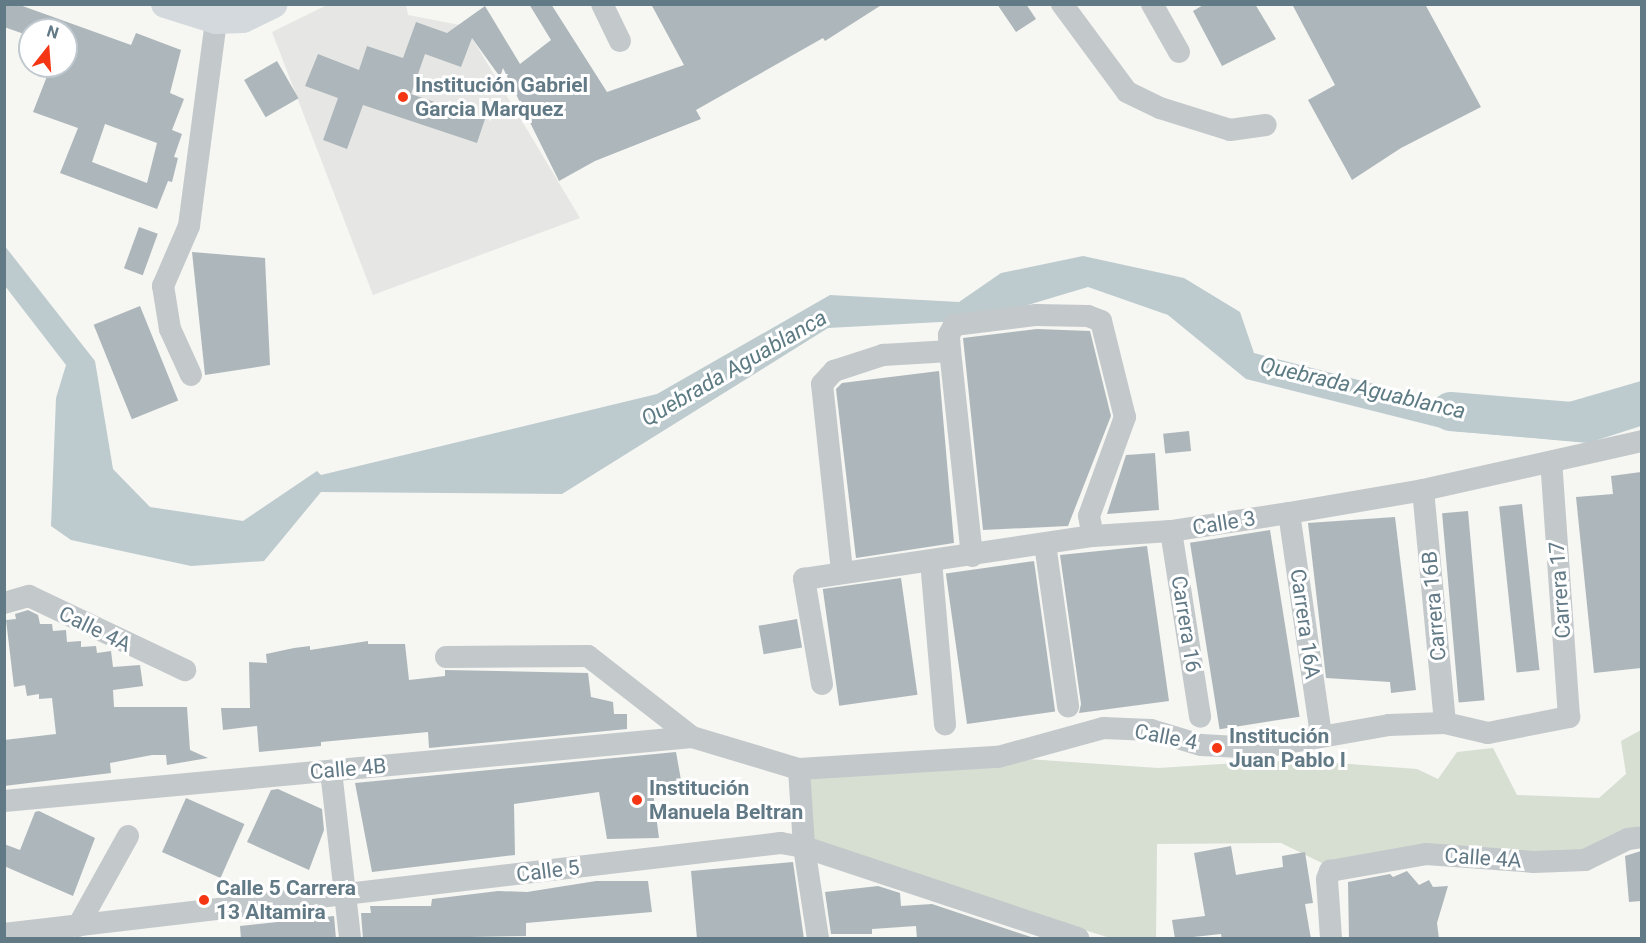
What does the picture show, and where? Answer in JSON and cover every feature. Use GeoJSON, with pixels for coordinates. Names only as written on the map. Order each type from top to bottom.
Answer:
{"type":"FeatureCollection","features":[{"type":"Feature","properties":{"kind":"main road"},"geometry":{"type":"LineString","coordinates":[[165,4],[216,20],[243,19],[274,4]]}},
{"type":"Feature","properties":{"kind":"street"},"geometry":{"type":"LineString","coordinates":[[602,4],[620,41]]}},
{"type":"Feature","properties":{"kind":"street"},"geometry":{"type":"LineString","coordinates":[[1152,4],[1179,52]]}},
{"type":"Feature","properties":{"kind":"street"},"geometry":{"type":"LineString","coordinates":[[1068,6],[1128,92],[1160,108],[1230,130],[1266,124]]}},
{"type":"Feature","properties":{"kind":"street"},"geometry":{"type":"LineString","coordinates":[[191,375],[170,329],[163,286],[189,226],[216,20]]}},
{"type":"Feature","properties":{"kind":"street"},"geometry":{"type":"LineString","coordinates":[[972,556],[950,351],[949,335],[954,325],[1036,315],[1088,316],[1101,321],[1125,417],[1089,516],[1093,536]]}},
{"type":"Feature","properties":{"kind":"street"},"geometry":{"type":"LineString","coordinates":[[842,571],[822,384],[834,371],[883,355],[950,351]]}},
{"type":"Feature","properties":{"kind":"street","name":"Calle 3"},"geometry":{"type":"LineString","coordinates":[[822,684],[804,579],[842,571],[972,556],[1093,536],[1171,531],[1289,513],[1423,490],[1641,441]]}},
{"type":"Feature","properties":{"kind":"street","name":"Carrera 17"},"geometry":{"type":"LineString","coordinates":[[1551,462],[1569,717]]}},
{"type":"Feature","properties":{"kind":"street","name":"Carrera 16B"},"geometry":{"type":"LineString","coordinates":[[1423,490],[1445,723]]}},
{"type":"Feature","properties":{"kind":"street","name":"Carrera 16A"},"geometry":{"type":"LineString","coordinates":[[1289,513],[1321,735]]}},
{"type":"Feature","properties":{"kind":"street","name":"Carrera 16"},"geometry":{"type":"LineString","coordinates":[[1171,531],[1200,717]]}},
{"type":"Feature","properties":{"kind":"street"},"geometry":{"type":"LineString","coordinates":[[1045,544],[1068,706]]}},
{"type":"Feature","properties":{"kind":"street"},"geometry":{"type":"LineString","coordinates":[[931,561],[945,724]]}},
{"type":"Feature","properties":{"kind":"street","name":"Calle 4A"},"geometry":{"type":"LineString","coordinates":[[4,603],[29,596],[185,670]]}},
{"type":"Feature","properties":{"kind":"street"},"geometry":{"type":"LineString","coordinates":[[446,657],[588,656],[692,737],[799,770],[804,847],[818,939]]}},
{"type":"Feature","properties":{"kind":"street","name":"Calle 4"},"geometry":{"type":"LineString","coordinates":[[799,770],[998,757],[1103,728],[1151,730],[1201,745],[1237,747],[1270,746],[1321,735],[1389,725],[1445,723],[1488,733],[1569,717]]}},
{"type":"Feature","properties":{"kind":"street","name":"Calle 4B"},"geometry":{"type":"LineString","coordinates":[[4,801],[692,737]]}},
{"type":"Feature","properties":{"kind":"street"},"geometry":{"type":"LineString","coordinates":[[331,771],[350,939]]}},
{"type":"Feature","properties":{"kind":"street"},"geometry":{"type":"LineString","coordinates":[[78,926],[128,836]]}},
{"type":"Feature","properties":{"kind":"street","name":"Calle 4A"},"geometry":{"type":"LineString","coordinates":[[1331,939],[1327,879],[1330,871],[1426,854],[1534,862],[1585,860],[1628,839],[1641,837]]}},
{"type":"Feature","properties":{"kind":"street","name":"Calle 5"},"geometry":{"type":"LineString","coordinates":[[4,934],[78,926],[149,928],[346,895],[781,843],[804,847],[1078,939]]}},
{"type":"Feature","properties":{"kind":"shaded area","name":"Institución Gabriel Garcia Marquez"},"geometry":{"type":"Polygon","coordinates":[[[329,4],[406,5],[408,15],[465,26],[580,218],[373,295],[272,32],[329,4]]]}},
{"type":"Feature","properties":{"kind":"shaded area"},"geometry":{"type":"Polygon","coordinates":[[[1641,730],[1641,825],[1584,858],[1326,865],[1281,843],[1157,844],[1156,938],[1110,938],[810,844],[801,771],[998,757],[1158,768],[1270,761],[1336,763],[1417,769],[1438,779],[1457,752],[1493,748],[1517,795],[1599,798],[1626,774],[1621,741],[1641,730]]]}},
{"type":"Feature","properties":{"kind":"water"},"geometry":{"type":"Polygon","coordinates":[[[4,245],[95,361],[113,469],[150,507],[243,521],[317,471],[321,475],[657,394],[830,295],[959,302],[1001,273],[1083,256],[1184,278],[1240,312],[1254,353],[1510,419],[1641,381],[1641,426],[1588,443],[1453,431],[1246,379],[1168,315],[1088,287],[978,320],[828,328],[562,494],[321,492],[264,561],[191,566],[71,540],[51,526],[56,398],[66,365],[5,286],[4,245]]]}},
{"type":"Feature","properties":{"kind":"building"},"geometry":{"type":"Polygon","coordinates":[[[4,4],[17,4],[56,18],[18,18],[18,32],[4,27],[4,4]]]}},
{"type":"Feature","properties":{"kind":"building"},"geometry":{"type":"Polygon","coordinates":[[[529,4],[551,4],[607,92],[684,65],[651,4],[883,4],[825,41],[823,38],[696,110],[701,119],[595,161],[559,181],[503,68],[500,77],[472,38],[461,67],[425,54],[411,94],[485,119],[477,143],[363,105],[347,149],[323,140],[338,98],[305,86],[318,54],[359,70],[367,46],[403,58],[416,22],[447,33],[485,6],[520,64],[551,40],[529,4]]]}},
{"type":"Feature","properties":{"kind":"building"},"geometry":{"type":"Polygon","coordinates":[[[997,4],[1026,4],[1036,19],[1016,32],[997,4]]]}},
{"type":"Feature","properties":{"kind":"building"},"geometry":{"type":"Polygon","coordinates":[[[1205,4],[1255,4],[1276,39],[1222,66],[1193,11],[1205,4]]]}},
{"type":"Feature","properties":{"kind":"building"},"geometry":{"type":"Polygon","coordinates":[[[1292,4],[1425,4],[1481,107],[1401,148],[1352,180],[1308,100],[1335,85],[1292,4]]]}},
{"type":"Feature","properties":{"kind":"building"},"geometry":{"type":"Polygon","coordinates":[[[78,26],[131,45],[136,33],[181,50],[170,93],[184,99],[172,130],[182,134],[174,157],[178,158],[172,182],[168,181],[157,209],[60,173],[78,128],[33,112],[46,78],[78,78],[78,26]],[[105,124],[92,162],[147,183],[157,143],[105,124]]]}},
{"type":"Feature","properties":{"kind":"building"},"geometry":{"type":"Polygon","coordinates":[[[277,61],[298,98],[266,117],[244,80],[277,61]]]}},
{"type":"Feature","properties":{"kind":"building"},"geometry":{"type":"Polygon","coordinates":[[[139,227],[158,234],[143,275],[124,268],[139,227]]]}},
{"type":"Feature","properties":{"kind":"building"},"geometry":{"type":"Polygon","coordinates":[[[192,252],[265,258],[270,365],[205,375],[192,252]]]}},
{"type":"Feature","properties":{"kind":"building"},"geometry":{"type":"Polygon","coordinates":[[[140,306],[178,401],[132,419],[94,325],[140,306]]]}},
{"type":"Feature","properties":{"kind":"building"},"geometry":{"type":"Polygon","coordinates":[[[1037,329],[1090,331],[1111,416],[1068,526],[983,530],[963,338],[1037,329]]]}},
{"type":"Feature","properties":{"kind":"building"},"geometry":{"type":"Polygon","coordinates":[[[939,371],[954,543],[856,558],[836,389],[842,383],[939,371]]]}},
{"type":"Feature","properties":{"kind":"building"},"geometry":{"type":"Polygon","coordinates":[[[1189,431],[1191,451],[1165,454],[1163,434],[1189,431]]]}},
{"type":"Feature","properties":{"kind":"building"},"geometry":{"type":"Polygon","coordinates":[[[1155,453],[1159,510],[1107,514],[1126,455],[1155,453]]]}},
{"type":"Feature","properties":{"kind":"building"},"geometry":{"type":"Polygon","coordinates":[[[1641,472],[1641,668],[1594,673],[1576,497],[1613,494],[1611,476],[1641,472]]]}},
{"type":"Feature","properties":{"kind":"building"},"geometry":{"type":"Polygon","coordinates":[[[1522,504],[1539,670],[1517,672],[1499,506],[1522,504]]]}},
{"type":"Feature","properties":{"kind":"building"},"geometry":{"type":"Polygon","coordinates":[[[1468,511],[1485,700],[1459,703],[1442,513],[1468,511]]]}},
{"type":"Feature","properties":{"kind":"building"},"geometry":{"type":"Polygon","coordinates":[[[1395,517],[1416,690],[1391,693],[1390,682],[1326,678],[1308,523],[1395,517]]]}},
{"type":"Feature","properties":{"kind":"building"},"geometry":{"type":"Polygon","coordinates":[[[1270,530],[1300,717],[1220,729],[1190,543],[1270,530]]]}},
{"type":"Feature","properties":{"kind":"building"},"geometry":{"type":"Polygon","coordinates":[[[1147,546],[1169,701],[1079,713],[1081,704],[1060,555],[1147,546]]]}},
{"type":"Feature","properties":{"kind":"building"},"geometry":{"type":"Polygon","coordinates":[[[1034,561],[1055,712],[967,724],[946,573],[1034,561]]]}},
{"type":"Feature","properties":{"kind":"building"},"geometry":{"type":"Polygon","coordinates":[[[901,578],[917,695],[839,706],[823,589],[901,578]]]}},
{"type":"Feature","properties":{"kind":"building"},"geometry":{"type":"Polygon","coordinates":[[[28,610],[38,615],[40,624],[52,624],[53,631],[66,630],[67,642],[81,641],[81,647],[96,646],[97,653],[111,651],[113,667],[140,665],[143,686],[113,690],[114,707],[187,707],[190,750],[208,758],[167,765],[166,755],[152,755],[110,763],[111,773],[4,786],[4,740],[56,734],[52,698],[39,699],[39,694],[27,696],[25,685],[14,687],[6,620],[16,619],[15,614],[28,610]]]}},
{"type":"Feature","properties":{"kind":"building"},"geometry":{"type":"Polygon","coordinates":[[[797,619],[802,648],[764,654],[759,626],[797,619]]]}},
{"type":"Feature","properties":{"kind":"building"},"geometry":{"type":"Polygon","coordinates":[[[368,641],[368,644],[405,644],[409,680],[445,676],[445,670],[588,673],[591,697],[613,702],[614,714],[627,714],[627,729],[429,748],[428,732],[321,742],[321,746],[259,752],[257,726],[223,730],[221,708],[250,708],[249,662],[267,663],[266,654],[294,648],[310,646],[310,650],[368,641]]]}},
{"type":"Feature","properties":{"kind":"building"},"geometry":{"type":"Polygon","coordinates":[[[676,752],[681,780],[652,784],[659,838],[607,839],[599,792],[514,804],[515,855],[372,872],[355,783],[676,752]]]}},
{"type":"Feature","properties":{"kind":"building"},"geometry":{"type":"Polygon","coordinates":[[[278,789],[322,809],[324,830],[309,870],[247,842],[271,790],[278,789]]]}},
{"type":"Feature","properties":{"kind":"building"},"geometry":{"type":"Polygon","coordinates":[[[186,798],[244,824],[220,878],[162,852],[186,798]]]}},
{"type":"Feature","properties":{"kind":"building"},"geometry":{"type":"Polygon","coordinates":[[[39,811],[95,838],[73,896],[4,866],[4,844],[20,850],[35,812],[39,811]]]}},
{"type":"Feature","properties":{"kind":"building"},"geometry":{"type":"Polygon","coordinates":[[[1231,846],[1236,875],[1283,867],[1282,856],[1305,852],[1313,903],[1305,904],[1311,939],[1222,939],[1221,934],[1175,939],[1172,920],[1205,916],[1194,853],[1231,846]]]}},
{"type":"Feature","properties":{"kind":"building"},"geometry":{"type":"Polygon","coordinates":[[[1641,851],[1641,901],[1629,902],[1625,856],[1641,851]]]}},
{"type":"Feature","properties":{"kind":"building"},"geometry":{"type":"Polygon","coordinates":[[[793,862],[804,939],[697,939],[691,871],[793,862]]]}},
{"type":"Feature","properties":{"kind":"building"},"geometry":{"type":"Polygon","coordinates":[[[1407,871],[1419,885],[1429,880],[1433,887],[1448,886],[1437,923],[1439,939],[1349,939],[1348,882],[1390,874],[1393,877],[1407,871]]]}},
{"type":"Feature","properties":{"kind":"building"},"geometry":{"type":"Polygon","coordinates":[[[596,881],[648,881],[652,912],[526,923],[526,936],[363,939],[361,913],[371,913],[370,906],[431,906],[432,899],[498,891],[527,892],[596,881]]]}},
{"type":"Feature","properties":{"kind":"building"},"geometry":{"type":"Polygon","coordinates":[[[878,886],[900,893],[901,906],[932,904],[1037,939],[917,939],[916,926],[872,929],[872,934],[831,934],[825,892],[878,886]]]}},
{"type":"Feature","properties":{"kind":"building"},"geometry":{"type":"Polygon","coordinates":[[[334,916],[336,939],[241,939],[240,926],[334,916]]]}},
{"type":"Feature","properties":{"kind":"waterway","name":"Quebrada Aguablanca"},"geometry":{"type":"LineString","coordinates":[[1450,411],[1584,422],[1642,402]]}},
{"type":"Feature","properties":{"kind":"place","name":"Institución Gabriel Garcia Marquez"},"geometry":{"type":"Point","coordinates":[403,97]}},
{"type":"Feature","properties":{"kind":"place","name":"Institución Juan Pablo I"},"geometry":{"type":"Point","coordinates":[1217,748]}},
{"type":"Feature","properties":{"kind":"place","name":"Institución Manuela Beltran"},"geometry":{"type":"Point","coordinates":[637,800]}},
{"type":"Feature","properties":{"kind":"place","name":"Calle 5 Carrera 13 Altamira"},"geometry":{"type":"Point","coordinates":[204,900]}}]}
